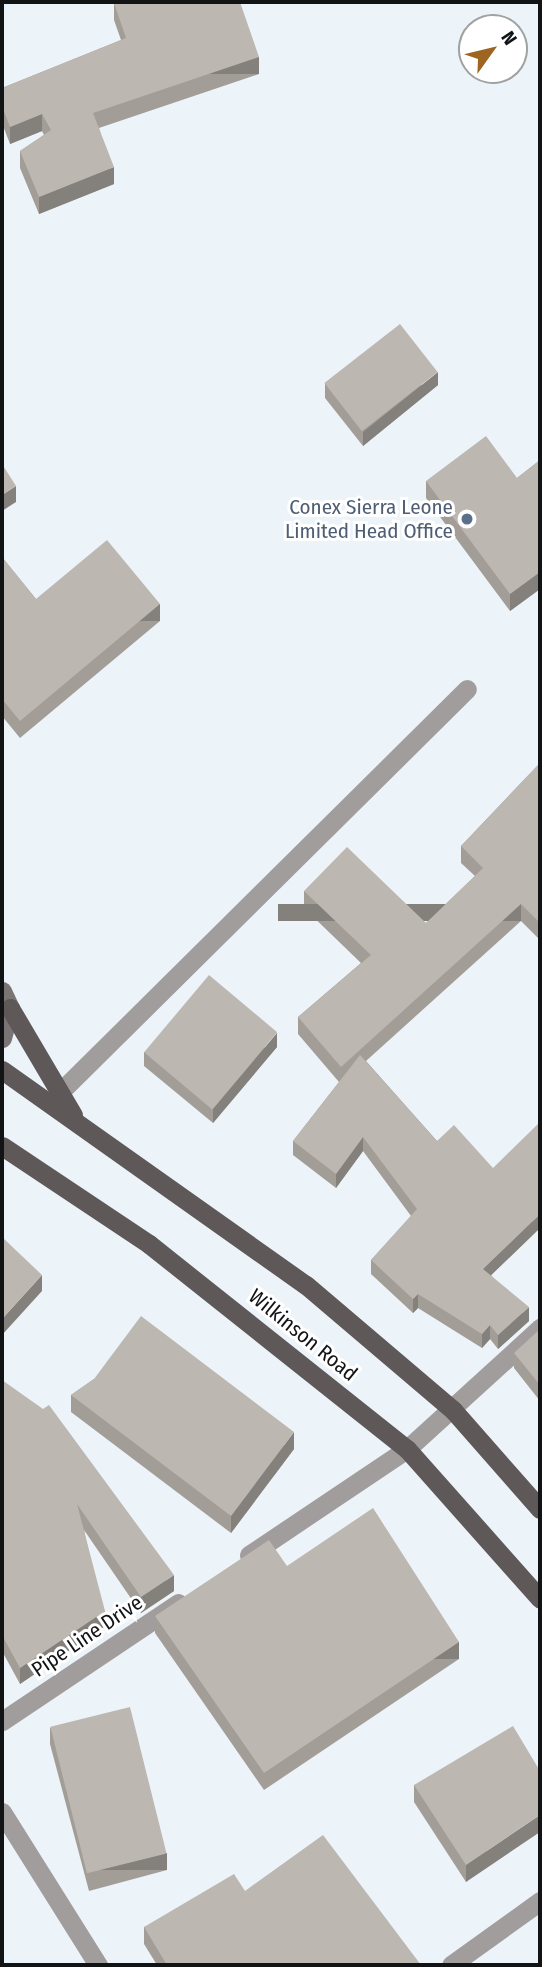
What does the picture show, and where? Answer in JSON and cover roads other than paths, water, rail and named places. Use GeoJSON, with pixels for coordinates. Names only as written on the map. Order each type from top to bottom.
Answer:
{"type":"FeatureCollection","features":[{"type":"Feature","properties":{"kind":"main road"},"geometry":{"type":"LineString","coordinates":[[6,999],[77,1122]]}},
{"type":"Feature","properties":{"kind":"main road"},"geometry":{"type":"LineString","coordinates":[[2,1038],[6,999]]}},
{"type":"Feature","properties":{"kind":"main road","name":"Wilkinson Road"},"geometry":{"type":"LineString","coordinates":[[2,1070],[306,1285],[453,1410],[540,1508]]}},
{"type":"Feature","properties":{"kind":"main road","name":"Wilkinson Road"},"geometry":{"type":"LineString","coordinates":[[2,1146],[149,1244],[407,1449],[540,1598]]}},
{"type":"Feature","properties":{"kind":"street"},"geometry":{"type":"LineString","coordinates":[[59,1093],[467,689]]}},
{"type":"Feature","properties":{"kind":"street"},"geometry":{"type":"LineString","coordinates":[[233,1566],[407,1449],[453,1410],[540,1328]]}},
{"type":"Feature","properties":{"kind":"street","name":"Pipe Line Drive"},"geometry":{"type":"LineString","coordinates":[[2,1721],[198,1589]]}},
{"type":"Feature","properties":{"kind":"street"},"geometry":{"type":"LineString","coordinates":[[2,1812],[98,1965]]}},
{"type":"Feature","properties":{"kind":"street"},"geometry":{"type":"LineString","coordinates":[[451,1965],[540,1901]]}},
{"type":"Feature","properties":{"kind":"place","name":"Conex Sierra Leone Limited Head Office"},"geometry":{"type":"Point","coordinates":[467,519]}}]}
